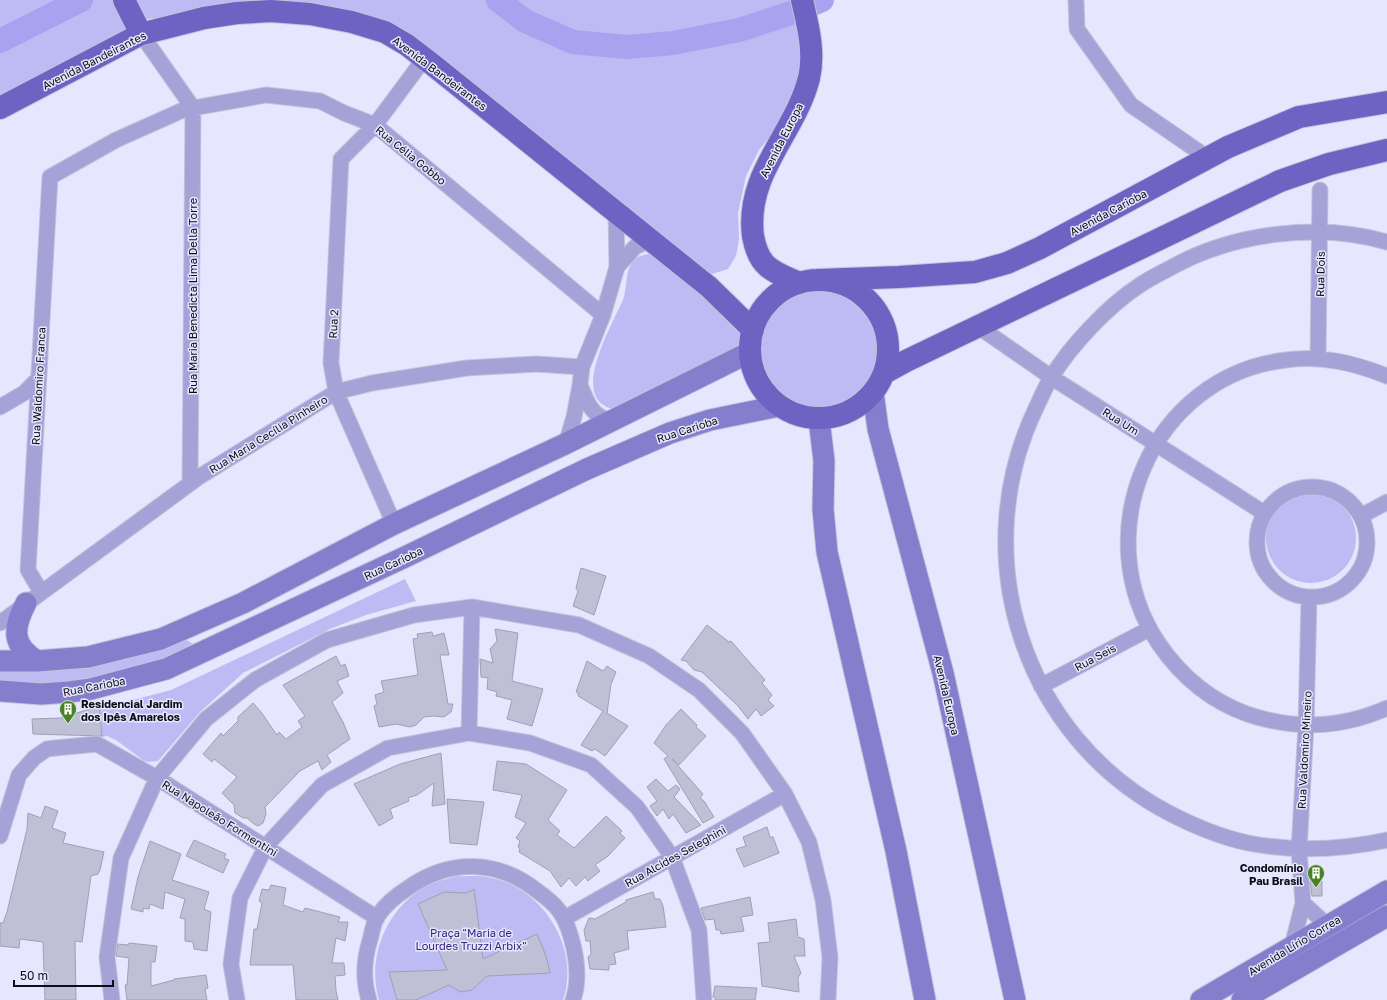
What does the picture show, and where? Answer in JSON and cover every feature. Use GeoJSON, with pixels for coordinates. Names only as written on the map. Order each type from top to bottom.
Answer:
{"type":"FeatureCollection","features":[{"type":"Feature","properties":{"kind":"main road","name":"Avenida Europa"},"geometry":{"type":"LineString","coordinates":[[802,0],[807,22],[811,59],[809,77],[799,108],[765,167],[758,186],[752,227],[754,243],[758,254],[766,265],[778,274],[809,281]]}},
{"type":"Feature","properties":{"kind":"main road"},"geometry":{"type":"LineString","coordinates":[[124,2],[140,34]]}},
{"type":"Feature","properties":{"kind":"main road","name":"Avenida Bandeirantes"},"geometry":{"type":"LineString","coordinates":[[0,108],[140,34],[197,19],[237,13],[271,11],[302,13],[352,22],[385,32],[424,59],[508,124],[709,287],[752,330]]}},
{"type":"Feature","properties":{"kind":"main road","name":"Avenida Carioba"},"geometry":{"type":"LineString","coordinates":[[809,281],[967,273],[1007,263],[1040,248],[1228,147],[1299,117],[1387,102]]}},
{"type":"Feature","properties":{"kind":"main road"},"geometry":{"type":"LineString","coordinates":[[884,373],[1280,181],[1329,164],[1387,150]]}},
{"type":"Feature","properties":{"kind":"main road"},"geometry":{"type":"LineString","coordinates":[[809,281],[840,283],[860,293],[875,309],[885,329],[888,351],[884,373],[873,392],[858,407],[839,416],[819,419],[798,415],[779,406],[764,391],[754,373],[750,352],[752,330],[759,314],[770,301],[783,290],[809,281]]}},
{"type":"Feature","properties":{"kind":"main road"},"geometry":{"type":"LineString","coordinates":[[0,660],[37,661],[88,657],[161,639],[243,602],[394,524],[563,445],[750,352]]}},
{"type":"Feature","properties":{"kind":"main road","name":"Avenida Europa"},"geometry":{"type":"LineString","coordinates":[[873,392],[878,429],[943,673],[1015,1000]]}},
{"type":"Feature","properties":{"kind":"main road","name":"Rua Carioba"},"geometry":{"type":"LineString","coordinates":[[0,692],[41,694],[91,688],[166,670],[405,558],[587,469],[670,433],[710,420],[779,406]]}},
{"type":"Feature","properties":{"kind":"main road"},"geometry":{"type":"LineString","coordinates":[[819,419],[824,462],[823,509],[827,552],[896,851],[925,1000]]}},
{"type":"Feature","properties":{"kind":"main road"},"geometry":{"type":"LineString","coordinates":[[34,598],[17,624],[17,637],[21,649],[37,661]]}},
{"type":"Feature","properties":{"kind":"main road"},"geometry":{"type":"LineString","coordinates":[[187,628],[192,631],[199,641],[199,654]]}},
{"type":"Feature","properties":{"kind":"main road","name":"Avenida Lírio Correa"},"geometry":{"type":"LineString","coordinates":[[1201,1000],[1326,925],[1387,891]]}},
{"type":"Feature","properties":{"kind":"main road","name":"Avenida Lírio Correa"},"geometry":{"type":"LineString","coordinates":[[1246,999],[1387,916]]}},
{"type":"Feature","properties":{"kind":"street"},"geometry":{"type":"LineString","coordinates":[[1076,0],[1077,29],[1131,105],[1208,158]]}},
{"type":"Feature","properties":{"kind":"street"},"geometry":{"type":"LineString","coordinates":[[140,34],[193,108]]}},
{"type":"Feature","properties":{"kind":"street","name":"Rua 2"},"geometry":{"type":"LineString","coordinates":[[394,524],[336,392],[331,363],[341,159],[375,125],[424,59]]}},
{"type":"Feature","properties":{"kind":"street","name":"Rua Célia Gobbo"},"geometry":{"type":"LineString","coordinates":[[50,177],[116,140],[183,110],[266,95],[320,101],[344,113],[375,125],[603,315]]}},
{"type":"Feature","properties":{"kind":"street","name":"Rua Maria Benedicta Lima Della Torre"},"geometry":{"type":"LineString","coordinates":[[190,483],[193,108]]}},
{"type":"Feature","properties":{"kind":"street","name":"Rua Waldomiro Franca"},"geometry":{"type":"LineString","coordinates":[[34,598],[28,570],[50,177]]}},
{"type":"Feature","properties":{"kind":"street","name":"Rua Dois"},"geometry":{"type":"LineString","coordinates":[[1318,358],[1321,232],[1320,190]]}},
{"type":"Feature","properties":{"kind":"street"},"geometry":{"type":"LineString","coordinates":[[563,445],[568,437],[580,385],[582,367],[603,315],[617,267],[616,213]]}},
{"type":"Feature","properties":{"kind":"street"},"geometry":{"type":"LineString","coordinates":[[1387,242],[1374,238],[1321,232],[1257,237],[1196,255],[1139,285],[1096,322],[1051,377],[1023,435],[1008,498],[1005,562],[1017,626],[1041,686],[1070,731],[1106,770],[1148,802],[1196,827],[1246,843],[1299,850],[1353,847],[1387,840]]}},
{"type":"Feature","properties":{"kind":"street"},"geometry":{"type":"LineString","coordinates":[[617,267],[635,247],[650,240]]}},
{"type":"Feature","properties":{"kind":"street","name":"Rua Um"},"geometry":{"type":"LineString","coordinates":[[979,327],[1051,377],[1264,513]]}},
{"type":"Feature","properties":{"kind":"street"},"geometry":{"type":"LineString","coordinates":[[1387,376],[1355,364],[1318,358],[1286,360],[1255,367],[1225,379],[1198,396],[1175,418],[1155,444],[1138,478],[1129,516],[1128,554],[1134,593],[1149,628],[1170,660],[1198,687],[1231,708],[1267,721],[1306,726],[1338,724],[1369,716],[1387,708]]}},
{"type":"Feature","properties":{"kind":"street","name":"Rua Maria Cecília Pinheiro"},"geometry":{"type":"LineString","coordinates":[[0,623],[190,483],[336,392],[372,383],[467,368],[536,364],[582,367]]}},
{"type":"Feature","properties":{"kind":"street"},"geometry":{"type":"LineString","coordinates":[[0,406],[24,393],[39,378]]}},
{"type":"Feature","properties":{"kind":"street"},"geometry":{"type":"LineString","coordinates":[[580,385],[589,408],[603,419],[611,420]]}},
{"type":"Feature","properties":{"kind":"street"},"geometry":{"type":"LineString","coordinates":[[1305,486],[1322,487],[1338,492],[1351,502],[1361,516],[1366,532],[1367,549],[1363,565],[1357,574],[1341,590],[1325,596],[1309,598],[1288,592],[1278,587],[1267,575],[1259,560],[1256,544],[1258,528],[1264,513],[1275,500],[1289,491],[1305,486]]}},
{"type":"Feature","properties":{"kind":"street"},"geometry":{"type":"LineString","coordinates":[[1361,516],[1387,502]]}},
{"type":"Feature","properties":{"kind":"street","name":"Rua Valdomiro Mineiro"},"geometry":{"type":"LineString","coordinates":[[1292,946],[1303,903],[1299,850],[1306,726],[1309,598]]}},
{"type":"Feature","properties":{"kind":"street"},"geometry":{"type":"LineString","coordinates":[[469,733],[472,607]]}},
{"type":"Feature","properties":{"kind":"street"},"geometry":{"type":"LineString","coordinates":[[112,1000],[107,958],[121,858],[157,778],[206,719],[255,680],[327,640],[414,615],[472,607],[579,625],[649,656],[699,690],[742,733],[785,794],[809,842],[823,900],[830,957],[828,1000]]}},
{"type":"Feature","properties":{"kind":"street","name":"Rua Seis"},"geometry":{"type":"LineString","coordinates":[[1041,686],[1149,628]]}},
{"type":"Feature","properties":{"kind":"street"},"geometry":{"type":"LineString","coordinates":[[237,1000],[231,964],[240,898],[266,846],[322,785],[382,751],[388,748],[469,733],[530,743],[591,765],[637,807],[672,857],[699,930],[704,1000]]}},
{"type":"Feature","properties":{"kind":"street","name":"Rua Napoleão Formentini"},"geometry":{"type":"LineString","coordinates":[[0,836],[18,775],[34,758],[47,750],[55,748],[97,744],[157,778],[377,918]]}},
{"type":"Feature","properties":{"kind":"street","name":"Rua Alcides Seleghini"},"geometry":{"type":"LineString","coordinates":[[565,918],[785,794]]}},
{"type":"Feature","properties":{"kind":"street"},"geometry":{"type":"LineString","coordinates":[[369,1000],[365,989],[366,955],[377,918],[396,896],[424,876],[456,867],[489,867],[521,878],[548,898],[565,918],[577,958],[576,991],[573,1000]]}},
{"type":"Feature","properties":{"kind":"street"},"geometry":{"type":"LineString","coordinates":[[1303,903],[1326,925]]}},
{"type":"Feature","properties":{"kind":"street"},"geometry":{"type":"LineString","coordinates":[[1238,978],[1246,999]]}},
{"type":"Feature","properties":{"kind":"green space"},"geometry":{"type":"Polygon","coordinates":[[[0,0],[117,0],[127,22],[125,32],[0,98],[0,0]]]}},
{"type":"Feature","properties":{"kind":"green space"},"geometry":{"type":"Polygon","coordinates":[[[133,0],[791,0],[802,57],[800,82],[776,129],[759,150],[746,176],[738,213],[739,239],[736,256],[728,269],[712,274],[702,270],[389,24],[167,17],[146,19],[139,11],[133,0]]]}},
{"type":"Feature","properties":{"kind":"green space"},"geometry":{"type":"Polygon","coordinates":[[[649,254],[656,256],[742,329],[743,336],[739,348],[613,409],[600,402],[594,391],[593,377],[603,343],[623,300],[629,268],[631,264],[639,257],[649,254]]]}},
{"type":"Feature","properties":{"kind":"green space"},"geometry":{"type":"Polygon","coordinates":[[[819,287],[843,292],[854,298],[867,310],[877,326],[882,350],[877,374],[871,385],[859,398],[843,408],[819,413],[795,408],[784,402],[771,390],[761,374],[756,350],[761,326],[767,315],[779,302],[795,292],[819,287]]]}},
{"type":"Feature","properties":{"kind":"green space"},"geometry":{"type":"Polygon","coordinates":[[[1302,493],[1320,493],[1336,500],[1349,513],[1356,529],[1356,547],[1349,563],[1336,576],[1320,583],[1302,583],[1286,576],[1273,563],[1266,547],[1266,529],[1273,513],[1286,500],[1302,493]]]}},
{"type":"Feature","properties":{"kind":"green space"},"geometry":{"type":"Polygon","coordinates":[[[405,579],[416,601],[366,615],[330,629],[243,673],[200,712],[158,761],[148,762],[143,760],[116,740],[107,736],[102,737],[99,709],[171,690],[405,579]]]}},
{"type":"Feature","properties":{"kind":"green space"},"geometry":{"type":"Polygon","coordinates":[[[185,639],[193,644],[194,649],[91,685],[0,688],[0,666],[185,639]]]}},
{"type":"Feature","properties":{"kind":"green space","name":"Praça \"Maria de Lourdes Truzzi Arbix\""},"geometry":{"type":"Polygon","coordinates":[[[457,876],[483,876],[507,883],[525,893],[540,906],[552,922],[561,940],[566,960],[567,980],[563,1000],[379,1000],[375,967],[383,935],[391,920],[413,895],[430,884],[457,876]]]}},
{"type":"Feature","properties":{"kind":"building"},"geometry":{"type":"Polygon","coordinates":[[[581,568],[606,576],[594,615],[573,606],[578,591],[576,588],[581,568]]]}},
{"type":"Feature","properties":{"kind":"building"},"geometry":{"type":"Polygon","coordinates":[[[707,625],[729,642],[731,641],[765,680],[762,683],[772,695],[768,700],[774,706],[761,716],[756,709],[748,719],[738,706],[702,672],[694,670],[686,661],[681,660],[707,625]]]}},
{"type":"Feature","properties":{"kind":"building"},"geometry":{"type":"Polygon","coordinates":[[[495,629],[518,633],[512,681],[543,689],[532,726],[507,719],[512,700],[496,696],[497,692],[487,689],[488,678],[481,677],[480,659],[493,663],[490,649],[497,641],[495,629]]]}},
{"type":"Feature","properties":{"kind":"building"},"geometry":{"type":"Polygon","coordinates":[[[432,632],[433,636],[444,633],[449,655],[440,655],[448,704],[453,704],[451,712],[444,717],[424,717],[416,725],[410,727],[396,724],[379,727],[374,706],[377,704],[375,695],[384,692],[381,681],[418,675],[413,639],[418,638],[417,634],[432,632]]]}},
{"type":"Feature","properties":{"kind":"building"},"geometry":{"type":"Polygon","coordinates":[[[336,656],[341,666],[345,664],[349,676],[337,681],[343,693],[332,702],[350,739],[327,755],[331,762],[322,770],[318,761],[300,771],[265,807],[266,814],[263,823],[258,826],[247,818],[243,818],[235,813],[234,805],[222,793],[237,777],[214,759],[212,762],[203,754],[221,733],[223,736],[238,721],[238,717],[253,703],[277,735],[279,732],[286,739],[302,727],[298,721],[305,716],[283,685],[336,656]]]}},
{"type":"Feature","properties":{"kind":"building"},"geometry":{"type":"Polygon","coordinates":[[[587,661],[603,671],[607,666],[616,672],[611,684],[607,713],[628,726],[605,756],[595,749],[592,751],[581,745],[603,711],[578,696],[579,694],[576,692],[587,661]]]}},
{"type":"Feature","properties":{"kind":"building"},"geometry":{"type":"Polygon","coordinates":[[[99,706],[102,736],[33,734],[32,719],[61,718],[99,706]]]}},
{"type":"Feature","properties":{"kind":"building"},"geometry":{"type":"Polygon","coordinates":[[[681,709],[697,725],[696,727],[706,736],[679,765],[672,759],[703,794],[700,798],[704,801],[714,817],[703,823],[664,759],[668,756],[654,743],[666,725],[681,709]]]}},
{"type":"Feature","properties":{"kind":"building"},"geometry":{"type":"Polygon","coordinates":[[[441,753],[445,804],[432,806],[434,783],[417,795],[408,798],[409,801],[390,809],[393,818],[379,826],[354,784],[400,764],[441,753]]]}},
{"type":"Feature","properties":{"kind":"building"},"geometry":{"type":"Polygon","coordinates":[[[497,761],[526,764],[567,790],[548,820],[560,831],[557,835],[574,848],[606,816],[622,831],[620,833],[625,838],[608,856],[595,865],[600,871],[588,881],[585,877],[576,886],[569,878],[561,887],[550,871],[519,852],[520,849],[518,847],[520,841],[516,838],[526,823],[515,817],[522,795],[493,790],[497,761]]]}},
{"type":"Feature","properties":{"kind":"building"},"geometry":{"type":"Polygon","coordinates":[[[656,779],[668,791],[676,785],[680,789],[674,797],[701,825],[686,833],[673,814],[669,819],[663,809],[657,816],[650,806],[657,801],[647,787],[656,779]]]}},
{"type":"Feature","properties":{"kind":"building"},"geometry":{"type":"Polygon","coordinates":[[[447,799],[484,802],[477,845],[450,843],[447,799]]]}},
{"type":"Feature","properties":{"kind":"building"},"geometry":{"type":"Polygon","coordinates":[[[45,806],[58,811],[52,828],[66,833],[63,843],[104,852],[98,874],[91,876],[82,942],[75,941],[76,1000],[45,1000],[43,942],[20,939],[19,948],[0,946],[0,923],[3,923],[7,912],[27,829],[28,813],[41,818],[45,806]]]}},
{"type":"Feature","properties":{"kind":"building"},"geometry":{"type":"Polygon","coordinates":[[[767,827],[770,837],[773,837],[779,853],[744,867],[736,849],[746,846],[743,837],[767,827]]]}},
{"type":"Feature","properties":{"kind":"building"},"geometry":{"type":"Polygon","coordinates":[[[194,840],[226,854],[224,858],[229,860],[223,873],[186,856],[194,840]]]}},
{"type":"Feature","properties":{"kind":"building"},"geometry":{"type":"Polygon","coordinates":[[[150,841],[181,854],[172,880],[209,892],[204,909],[211,912],[207,951],[194,949],[193,942],[185,941],[185,919],[180,918],[185,899],[165,892],[163,909],[150,904],[149,909],[143,908],[143,912],[131,909],[138,877],[150,841]]]}},
{"type":"Feature","properties":{"kind":"building","name":"Condomínio Pau Brasil"},"geometry":{"type":"Polygon","coordinates":[[[1310,881],[1322,881],[1322,896],[1312,896],[1310,881]]]}},
{"type":"Feature","properties":{"kind":"building"},"geometry":{"type":"Polygon","coordinates":[[[271,885],[286,888],[283,905],[303,912],[305,908],[340,917],[338,922],[348,922],[345,941],[336,938],[332,963],[344,963],[345,975],[335,976],[338,1000],[296,1000],[293,965],[250,965],[254,929],[257,929],[262,903],[259,901],[262,889],[269,890],[271,885]]]}},
{"type":"Feature","properties":{"kind":"building"},"geometry":{"type":"Polygon","coordinates":[[[474,889],[483,959],[537,934],[546,956],[550,973],[487,976],[472,990],[461,992],[449,985],[416,1000],[397,1000],[389,972],[447,970],[418,904],[444,892],[467,893],[474,889]]]}},
{"type":"Feature","properties":{"kind":"building"},"geometry":{"type":"Polygon","coordinates":[[[653,892],[655,899],[660,899],[663,906],[666,927],[627,931],[629,949],[614,953],[616,964],[609,965],[609,970],[590,969],[588,957],[591,954],[590,941],[586,941],[584,930],[589,918],[595,919],[626,902],[626,900],[653,892]]]}},
{"type":"Feature","properties":{"kind":"building"},"geometry":{"type":"Polygon","coordinates":[[[750,897],[753,915],[741,917],[744,931],[721,934],[720,930],[716,930],[714,919],[705,920],[701,908],[750,897]]]}},
{"type":"Feature","properties":{"kind":"building"},"geometry":{"type":"Polygon","coordinates":[[[796,919],[798,937],[804,939],[805,956],[794,956],[801,973],[798,978],[799,992],[762,986],[758,943],[770,942],[768,923],[796,919]]]}},
{"type":"Feature","properties":{"kind":"building"},"geometry":{"type":"Polygon","coordinates":[[[129,943],[157,946],[155,962],[151,962],[151,986],[174,979],[206,975],[208,988],[205,989],[207,1000],[127,1000],[125,985],[127,985],[129,958],[116,956],[118,944],[128,945],[129,943]]]}},
{"type":"Feature","properties":{"kind":"building"},"geometry":{"type":"Polygon","coordinates":[[[715,986],[757,988],[755,1000],[715,1000],[715,997],[713,997],[715,986]]]}},
{"type":"Feature","properties":{"kind":"waterway"},"geometry":{"type":"LineString","coordinates":[[0,41],[81,0]]}},
{"type":"Feature","properties":{"kind":"waterway"},"geometry":{"type":"LineString","coordinates":[[498,0],[525,21],[573,42],[627,47],[673,43],[739,30],[797,11],[822,0]]}},
{"type":"Feature","properties":{"kind":"place","name":"Residencial Jardim dos Ipês Amarelos"},"geometry":{"type":"Point","coordinates":[68,724]}},
{"type":"Feature","properties":{"kind":"place","name":"Condomínio Pau Brasil"},"geometry":{"type":"Point","coordinates":[1316,888]}}]}
